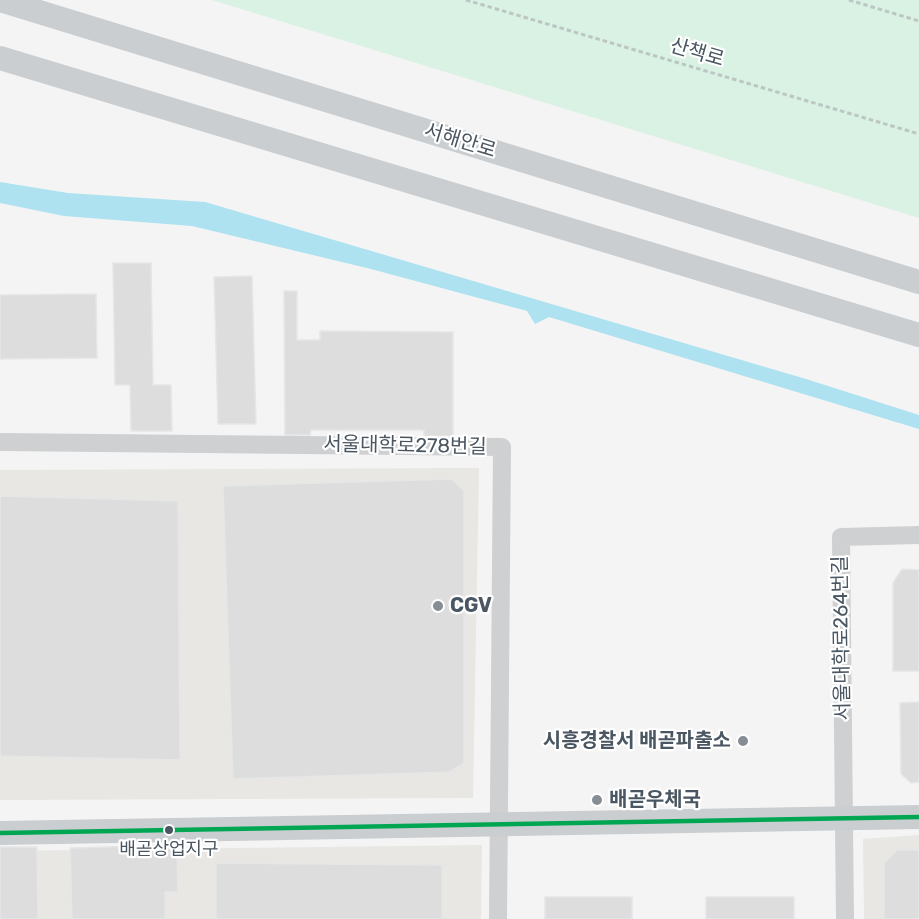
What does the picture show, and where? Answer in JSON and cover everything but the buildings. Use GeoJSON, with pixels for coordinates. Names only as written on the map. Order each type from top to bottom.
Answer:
{"type":"FeatureCollection","features":[{"type":"Feature","properties":{"kind":"main road","name":"서해안로"},"geometry":{"type":"LineString","coordinates":[[0,0],[919,282]]}},
{"type":"Feature","properties":{"kind":"main road"},"geometry":{"type":"LineString","coordinates":[[0,58],[919,335]]}},
{"type":"Feature","properties":{"kind":"main road"},"geometry":{"type":"LineString","coordinates":[[0,833],[919,817]]}},
{"type":"Feature","properties":{"kind":"street","name":"서울대학로278번길"},"geometry":{"type":"LineString","coordinates":[[0,442],[502,447],[498,919]]}},
{"type":"Feature","properties":{"kind":"street","name":"서울대학로264번길"},"geometry":{"type":"LineString","coordinates":[[845,919],[841,537],[919,535]]}},
{"type":"Feature","properties":{"kind":"path","name":"산책로"},"geometry":{"type":"LineString","coordinates":[[466,0],[919,134]]}},
{"type":"Feature","properties":{"kind":"path"},"geometry":{"type":"LineString","coordinates":[[849,0],[919,21]]}},
{"type":"Feature","properties":{"kind":"shaded area"},"geometry":{"type":"Polygon","coordinates":[[[479,468],[473,798],[0,800],[0,470],[479,468]]]}},
{"type":"Feature","properties":{"kind":"shaded area"},"geometry":{"type":"Polygon","coordinates":[[[919,835],[919,919],[864,919],[863,839],[919,835]]]}},
{"type":"Feature","properties":{"kind":"shaded area"},"geometry":{"type":"Polygon","coordinates":[[[482,845],[481,919],[0,919],[0,851],[482,845]]]}},
{"type":"Feature","properties":{"kind":"green space"},"geometry":{"type":"Polygon","coordinates":[[[212,0],[919,0],[919,218],[212,0]]]}},
{"type":"Feature","properties":{"kind":"water"},"geometry":{"type":"Polygon","coordinates":[[[0,182],[68,193],[205,202],[806,379],[919,415],[919,429],[549,317],[535,324],[527,311],[371,269],[192,226],[64,216],[0,203],[0,182]]]}},
{"type":"Feature","properties":{"kind":"transit line"},"geometry":{"type":"LineString","coordinates":[[0,833],[919,817]]}},
{"type":"Feature","properties":{"kind":"place","name":"CGV"},"geometry":{"type":"Point","coordinates":[438,606]}},
{"type":"Feature","properties":{"kind":"place","name":"시흥경찰서 배곧파출소"},"geometry":{"type":"Point","coordinates":[743,741]}},
{"type":"Feature","properties":{"kind":"place","name":"배곧우체국"},"geometry":{"type":"Point","coordinates":[597,800]}},
{"type":"Feature","properties":{"kind":"place","name":"배곧상업지구"},"geometry":{"type":"Point","coordinates":[169,830]}}]}
